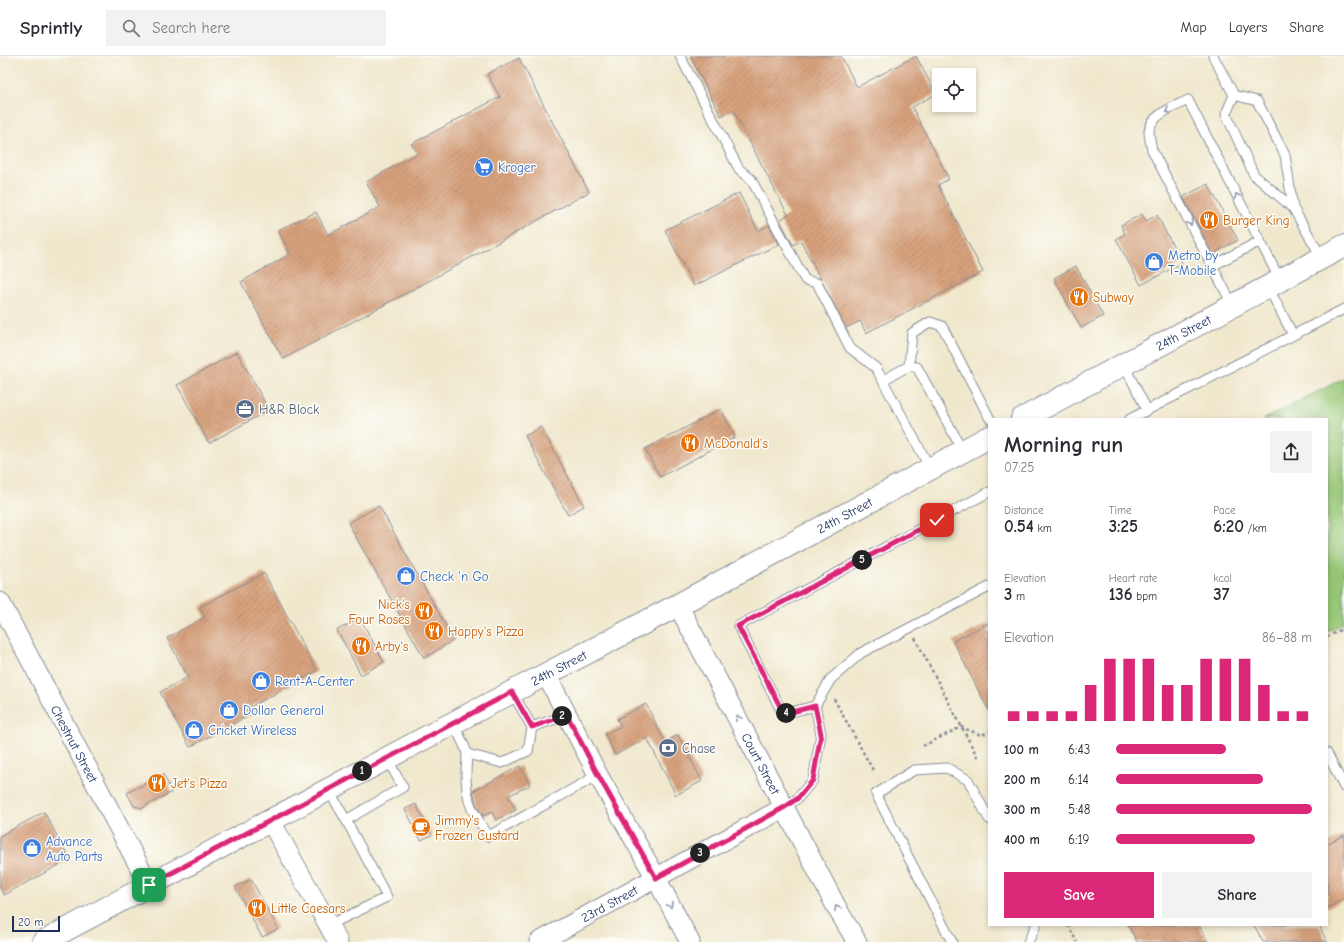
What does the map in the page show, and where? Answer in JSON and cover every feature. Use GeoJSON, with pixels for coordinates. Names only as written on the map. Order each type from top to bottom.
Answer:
{"type":"FeatureCollection","features":[{"type":"Feature","properties":{"kind":"street","name":"24th Street"},"geometry":{"type":"LineString","coordinates":[[1024,418],[1344,246]]}},
{"type":"Feature","properties":{"kind":"street","name":"24th Street"},"geometry":{"type":"LineString","coordinates":[[43,942],[386,758],[678,605],[988,438]]}},
{"type":"Feature","properties":{"kind":"street","name":"Chestnut Street"},"geometry":{"type":"LineString","coordinates":[[0,602],[149,885]]}},
{"type":"Feature","properties":{"kind":"street","name":"Court Street"},"geometry":{"type":"LineString","coordinates":[[678,605],[856,942]]}},
{"type":"Feature","properties":{"kind":"street"},"geometry":{"type":"LineString","coordinates":[[546,674],[598,775],[690,942]]}},
{"type":"Feature","properties":{"kind":"street","name":"23rd Street"},"geometry":{"type":"LineString","coordinates":[[539,942],[785,807]]}},
{"type":"Feature","properties":{"kind":"street"},"geometry":{"type":"LineString","coordinates":[[270,820],[338,942]]}},
{"type":"Feature","properties":{"kind":"lane"},"geometry":{"type":"LineString","coordinates":[[680,56],[739,169],[751,179],[804,280],[817,283],[850,348],[876,368],[930,468]]}},
{"type":"Feature","properties":{"kind":"lane"},"geometry":{"type":"LineString","coordinates":[[1213,56],[1234,95],[1258,101],[1285,155],[1293,208]]}},
{"type":"Feature","properties":{"kind":"lane"},"geometry":{"type":"LineString","coordinates":[[1234,95],[1226,114],[1254,175],[1293,208],[1322,258]]}},
{"type":"Feature","properties":{"kind":"lane"},"geometry":{"type":"LineString","coordinates":[[1233,306],[1152,150],[1149,131],[1153,121],[1161,114],[1188,100],[1260,241],[1293,335]]}},
{"type":"Feature","properties":{"kind":"lane"},"geometry":{"type":"LineString","coordinates":[[1212,266],[1260,241]]}},
{"type":"Feature","properties":{"kind":"lane"},"geometry":{"type":"LineString","coordinates":[[1132,418],[1344,309]]}},
{"type":"Feature","properties":{"kind":"lane"},"geometry":{"type":"LineString","coordinates":[[909,366],[912,333],[930,322],[942,326],[989,418]]}},
{"type":"Feature","properties":{"kind":"lane"},"geometry":{"type":"LineString","coordinates":[[1124,364],[1147,410]]}},
{"type":"Feature","properties":{"kind":"lane"},"geometry":{"type":"LineString","coordinates":[[883,380],[909,366],[916,367],[963,451]]}},
{"type":"Feature","properties":{"kind":"lane"},"geometry":{"type":"LineString","coordinates":[[815,706],[784,714],[738,626],[988,493]]}},
{"type":"Feature","properties":{"kind":"lane"},"geometry":{"type":"LineString","coordinates":[[785,807],[798,798],[813,780],[821,734],[815,706],[831,679],[861,653],[988,588]]}},
{"type":"Feature","properties":{"kind":"lane"},"geometry":{"type":"LineString","coordinates":[[467,754],[502,763],[528,751],[532,727],[512,692]]}},
{"type":"Feature","properties":{"kind":"lane"},"geometry":{"type":"LineString","coordinates":[[532,727],[567,715]]}},
{"type":"Feature","properties":{"kind":"lane"},"geometry":{"type":"LineString","coordinates":[[453,723],[467,754],[466,794],[476,817],[489,836],[598,775]]}},
{"type":"Feature","properties":{"kind":"lane"},"geometry":{"type":"LineString","coordinates":[[1328,755],[1344,787]]}},
{"type":"Feature","properties":{"kind":"lane"},"geometry":{"type":"LineString","coordinates":[[346,820],[403,788],[386,758]]}},
{"type":"Feature","properties":{"kind":"lane"},"geometry":{"type":"LineString","coordinates":[[952,942],[876,794],[914,770],[947,768],[968,780],[988,816]]}},
{"type":"Feature","properties":{"kind":"lane"},"geometry":{"type":"LineString","coordinates":[[328,789],[386,897],[329,925]]}},
{"type":"Feature","properties":{"kind":"lane"},"geometry":{"type":"LineString","coordinates":[[1028,942],[1036,926]]}},
{"type":"Feature","properties":{"kind":"path"},"geometry":{"type":"LineString","coordinates":[[1328,636],[1344,628]]}},
{"type":"Feature","properties":{"kind":"path"},"geometry":{"type":"LineString","coordinates":[[915,638],[978,758]]}},
{"type":"Feature","properties":{"kind":"path"},"geometry":{"type":"LineString","coordinates":[[833,696],[874,772]]}},
{"type":"Feature","properties":{"kind":"path"},"geometry":{"type":"LineString","coordinates":[[923,746],[961,727],[981,735],[988,732]]}},
{"type":"Feature","properties":{"kind":"path"},"geometry":{"type":"LineString","coordinates":[[1069,926],[1077,942]]}},
{"type":"Feature","properties":{"kind":"green space"},"geometry":{"type":"Polygon","coordinates":[[[1344,378],[1344,623],[1328,631],[1328,418],[1266,418],[1344,378]]]}},
{"type":"Feature","properties":{"kind":"building"},"geometry":{"type":"Polygon","coordinates":[[[690,56],[841,56],[857,87],[916,56],[932,86],[932,96],[912,107],[949,179],[938,185],[983,272],[866,333],[860,321],[846,328],[801,241],[793,245],[780,220],[788,215],[733,110],[721,116],[690,56]]]}},
{"type":"Feature","properties":{"kind":"building","name":"Kroger"},"geometry":{"type":"Polygon","coordinates":[[[519,58],[589,192],[423,284],[283,359],[241,282],[290,254],[278,230],[316,212],[328,235],[380,207],[366,182],[418,153],[411,144],[500,97],[487,74],[519,58]]]}},
{"type":"Feature","properties":{"kind":"building","name":"Burger King"},"geometry":{"type":"Polygon","coordinates":[[[1208,184],[1238,240],[1213,254],[1183,197],[1208,184]]]}},
{"type":"Feature","properties":{"kind":"building"},"geometry":{"type":"Polygon","coordinates":[[[739,193],[758,231],[769,225],[779,244],[694,286],[665,230],[739,193]]]}},
{"type":"Feature","properties":{"kind":"building"},"geometry":{"type":"Polygon","coordinates":[[[1142,214],[1146,221],[1157,215],[1182,263],[1141,285],[1116,239],[1125,234],[1121,225],[1142,214]]]}},
{"type":"Feature","properties":{"kind":"building","name":"Subway"},"geometry":{"type":"Polygon","coordinates":[[[1076,266],[1103,316],[1081,328],[1054,278],[1076,266]]]}},
{"type":"Feature","properties":{"kind":"building"},"geometry":{"type":"Polygon","coordinates":[[[237,352],[269,410],[209,443],[177,385],[237,352]]]}},
{"type":"Feature","properties":{"kind":"building","name":"McDonald's"},"geometry":{"type":"Polygon","coordinates":[[[721,409],[735,437],[660,477],[645,449],[721,409]]]}},
{"type":"Feature","properties":{"kind":"building"},"geometry":{"type":"Polygon","coordinates":[[[541,427],[584,506],[568,515],[525,436],[541,427]]]}},
{"type":"Feature","properties":{"kind":"building"},"geometry":{"type":"Polygon","coordinates":[[[379,506],[454,640],[424,658],[348,523],[379,506]]]}},
{"type":"Feature","properties":{"kind":"building"},"geometry":{"type":"Polygon","coordinates":[[[264,573],[317,671],[252,706],[255,712],[190,747],[160,692],[188,677],[167,638],[205,617],[200,607],[264,573]]]}},
{"type":"Feature","properties":{"kind":"building","name":"Arby's"},"geometry":{"type":"Polygon","coordinates":[[[360,618],[384,662],[361,675],[337,630],[360,618]]]}},
{"type":"Feature","properties":{"kind":"building"},"geometry":{"type":"Polygon","coordinates":[[[988,624],[988,709],[953,641],[988,624]]]}},
{"type":"Feature","properties":{"kind":"building","name":"Chase"},"geometry":{"type":"Polygon","coordinates":[[[646,704],[665,742],[678,735],[702,781],[676,795],[647,738],[615,755],[605,734],[621,726],[617,719],[646,704]]]}},
{"type":"Feature","properties":{"kind":"building"},"geometry":{"type":"Polygon","coordinates":[[[520,766],[530,785],[508,796],[516,810],[496,820],[492,812],[483,816],[477,805],[473,791],[520,766]]]}},
{"type":"Feature","properties":{"kind":"building","name":"Jet's Pizza"},"geometry":{"type":"Polygon","coordinates":[[[163,774],[172,792],[142,808],[134,806],[127,793],[163,774]]]}},
{"type":"Feature","properties":{"kind":"building","name":"Jimmy's Frozen Custard"},"geometry":{"type":"Polygon","coordinates":[[[416,804],[432,835],[421,840],[405,809],[416,804]]]}},
{"type":"Feature","properties":{"kind":"building","name":"Advance Auto Parts"},"geometry":{"type":"Polygon","coordinates":[[[44,812],[70,859],[4,895],[0,888],[0,836],[44,812]]]}},
{"type":"Feature","properties":{"kind":"building"},"geometry":{"type":"Polygon","coordinates":[[[1344,835],[1344,899],[1328,907],[1328,843],[1344,835]]]}},
{"type":"Feature","properties":{"kind":"building","name":"Little Caesars"},"geometry":{"type":"Polygon","coordinates":[[[251,879],[278,929],[262,937],[235,887],[251,879]]]}},
{"type":"Feature","properties":{"kind":"building"},"geometry":{"type":"Polygon","coordinates":[[[1129,926],[1200,926],[1208,942],[1137,942],[1129,926]]]}},
{"type":"Feature","properties":{"kind":"building"},"geometry":{"type":"Polygon","coordinates":[[[1255,926],[1319,926],[1327,942],[1263,942],[1255,926]]]}},
{"type":"Feature","properties":{"kind":"place","name":"Kroger"},"geometry":{"type":"Point","coordinates":[484,167]}},
{"type":"Feature","properties":{"kind":"place","name":"Burger King"},"geometry":{"type":"Point","coordinates":[1209,220]}},
{"type":"Feature","properties":{"kind":"place","name":"Metro by T-Mobile"},"geometry":{"type":"Point","coordinates":[1154,262]}},
{"type":"Feature","properties":{"kind":"place","name":"Subway"},"geometry":{"type":"Point","coordinates":[1079,297]}},
{"type":"Feature","properties":{"kind":"place","name":"H&R Block"},"geometry":{"type":"Point","coordinates":[245,409]}},
{"type":"Feature","properties":{"kind":"place","name":"McDonald's"},"geometry":{"type":"Point","coordinates":[690,443]}},
{"type":"Feature","properties":{"kind":"place","name":"Check 'n Go"},"geometry":{"type":"Point","coordinates":[406,576]}},
{"type":"Feature","properties":{"kind":"place","name":"Nick's Four Roses"},"geometry":{"type":"Point","coordinates":[424,611]}},
{"type":"Feature","properties":{"kind":"place","name":"Happy's Pizza"},"geometry":{"type":"Point","coordinates":[434,631]}},
{"type":"Feature","properties":{"kind":"place","name":"Arby's"},"geometry":{"type":"Point","coordinates":[361,646]}},
{"type":"Feature","properties":{"kind":"place","name":"Rent-A-Center"},"geometry":{"type":"Point","coordinates":[261,681]}},
{"type":"Feature","properties":{"kind":"place","name":"Dollar General"},"geometry":{"type":"Point","coordinates":[229,710]}},
{"type":"Feature","properties":{"kind":"place","name":"Cricket Wireless"},"geometry":{"type":"Point","coordinates":[194,730]}},
{"type":"Feature","properties":{"kind":"place","name":"Chase"},"geometry":{"type":"Point","coordinates":[668,748]}},
{"type":"Feature","properties":{"kind":"place","name":"Jet's Pizza"},"geometry":{"type":"Point","coordinates":[157,783]}},
{"type":"Feature","properties":{"kind":"place","name":"Jimmy's Frozen Custard"},"geometry":{"type":"Point","coordinates":[421,827]}},
{"type":"Feature","properties":{"kind":"place","name":"Advance Auto Parts"},"geometry":{"type":"Point","coordinates":[32,848]}},
{"type":"Feature","properties":{"kind":"place","name":"Little Caesars"},"geometry":{"type":"Point","coordinates":[257,908]}},
{"type":"Feature","properties":{"kind":"route"},"geometry":{"type":"LineString","coordinates":[[149,885],[512,692],[532,727],[567,715],[598,775],[656,878],[785,807],[798,798],[813,780],[821,734],[815,706],[784,714],[738,626],[937,520]]}}]}
